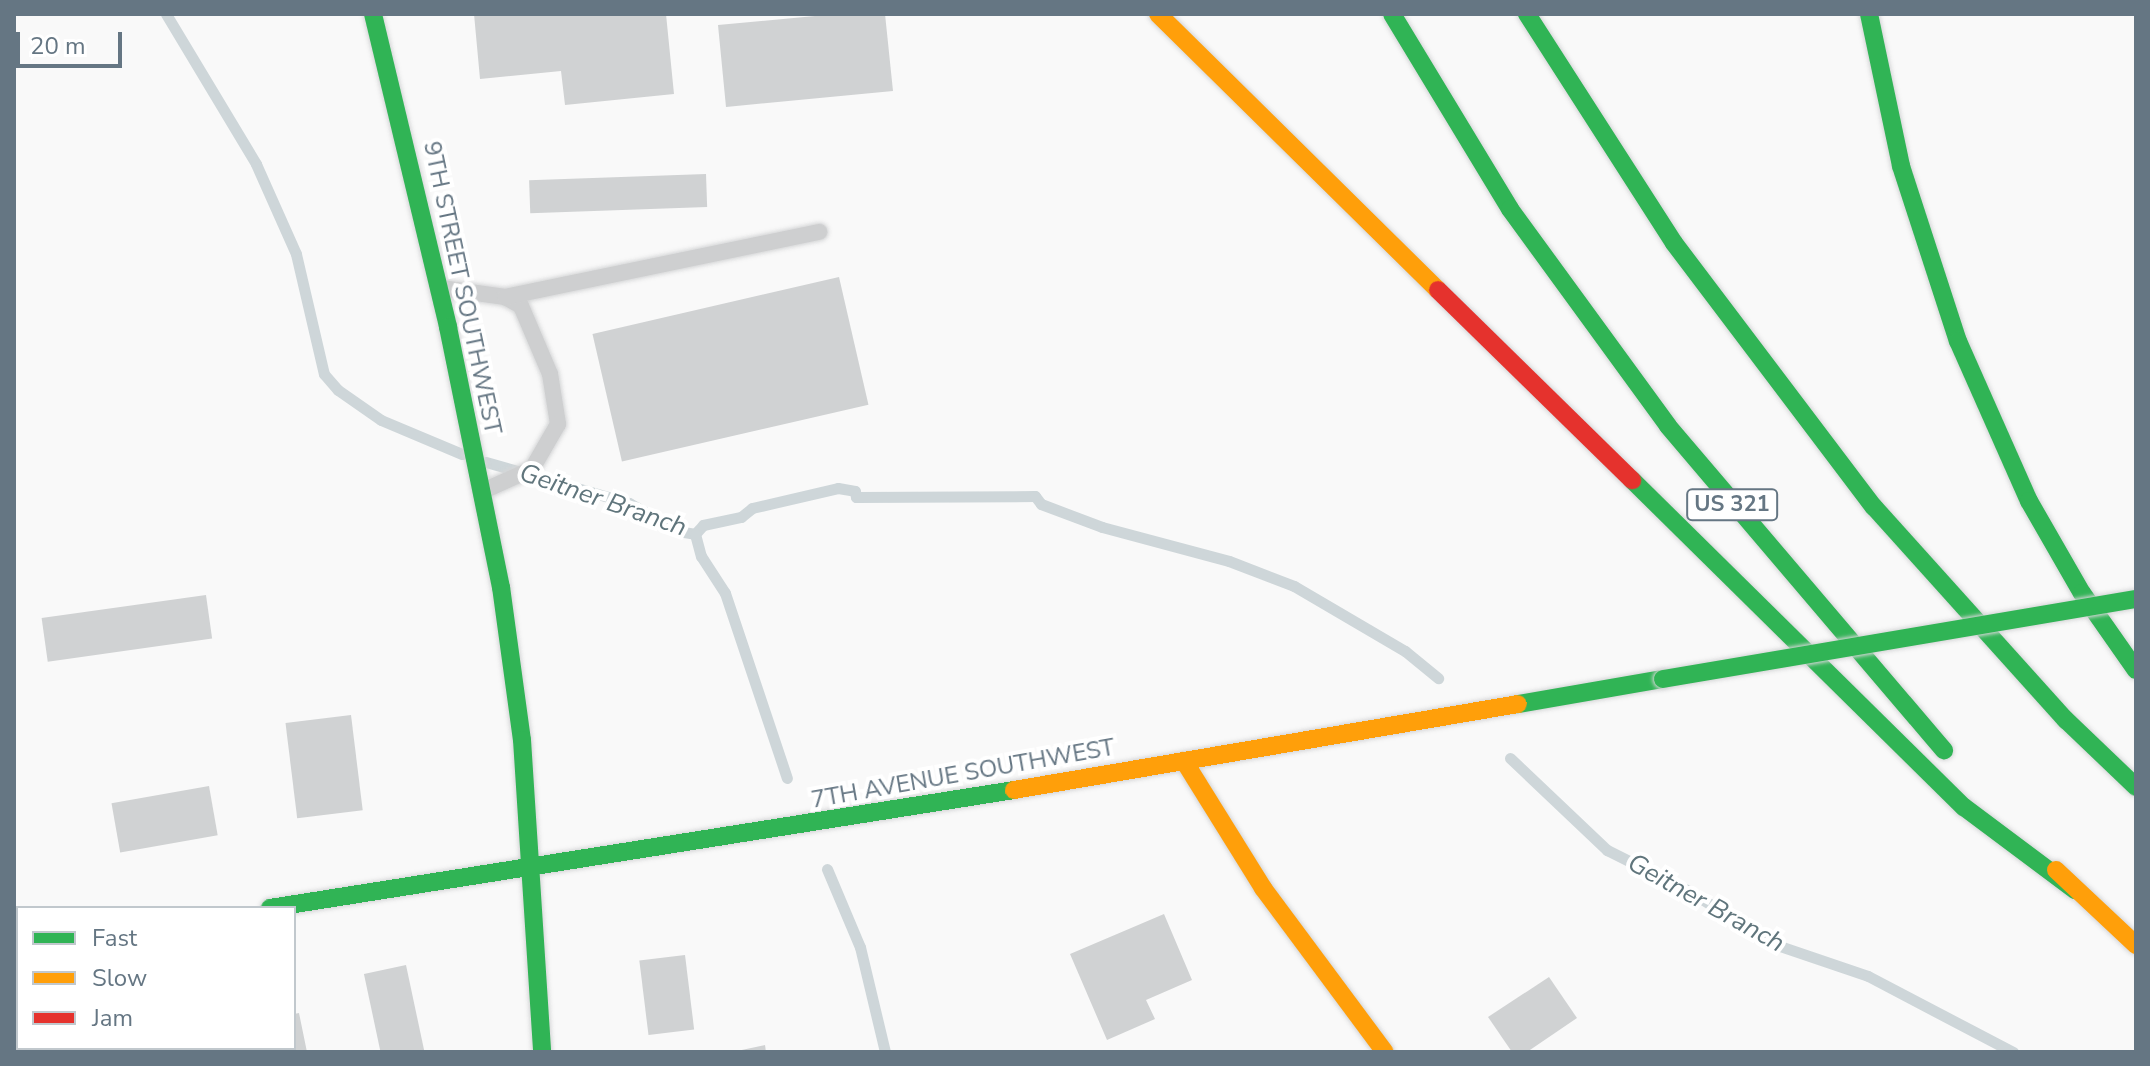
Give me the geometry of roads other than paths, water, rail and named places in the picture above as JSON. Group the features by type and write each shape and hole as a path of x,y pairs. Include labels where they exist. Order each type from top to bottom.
{"main road":[{"name":"9TH STREET SOUTHWEST","path":"373,14 439,287 482,491 520,725 542,1052"},
{"path":"1158,14 1964,807 2075,890"},
{"name":"US 321","path":"1392,14 1510,209 1668,426 1956,763"},
{"path":"1527,14 1674,243 1874,507 2066,720 2136,787"},
{"path":"1869,14 1901,166 1963,354 2029,501 2082,593 2136,670"},
{"name":"7TH AVENUE SOUTHWEST","path":"283,906 1184,761 2136,599"},
{"path":"1184,761 1263,888 1385,1052"},
{"path":"1999,809 2075,890 2136,945"}],"lane":[{"path":"439,287 505,297 819,232"},
{"path":"482,491 532,469 558,424 550,374 521,306 505,297"}],"waterway":[{"name":"Geitner Branch","path":"166,14 256,164 296,254 324,374 338,390 381,420 462,454"},
{"name":"Geitner Branch","path":"486,462 629,503 678,531 695,534"},
{"name":"Geitner Branch","path":"695,534 703,525 741,517 752,508 838,488 855,491 856,497 1035,496 1041,504 1102,527 1229,561 1294,586 1405,651 1438,678"},
{"path":"695,534 701,556 725,593 787,778"},
{"name":"Geitner Branch","path":"1510,758 1607,850 1689,891 1774,944 1868,976 2013,1052"},
{"path":"827,869 860,947 885,1052"}]}
